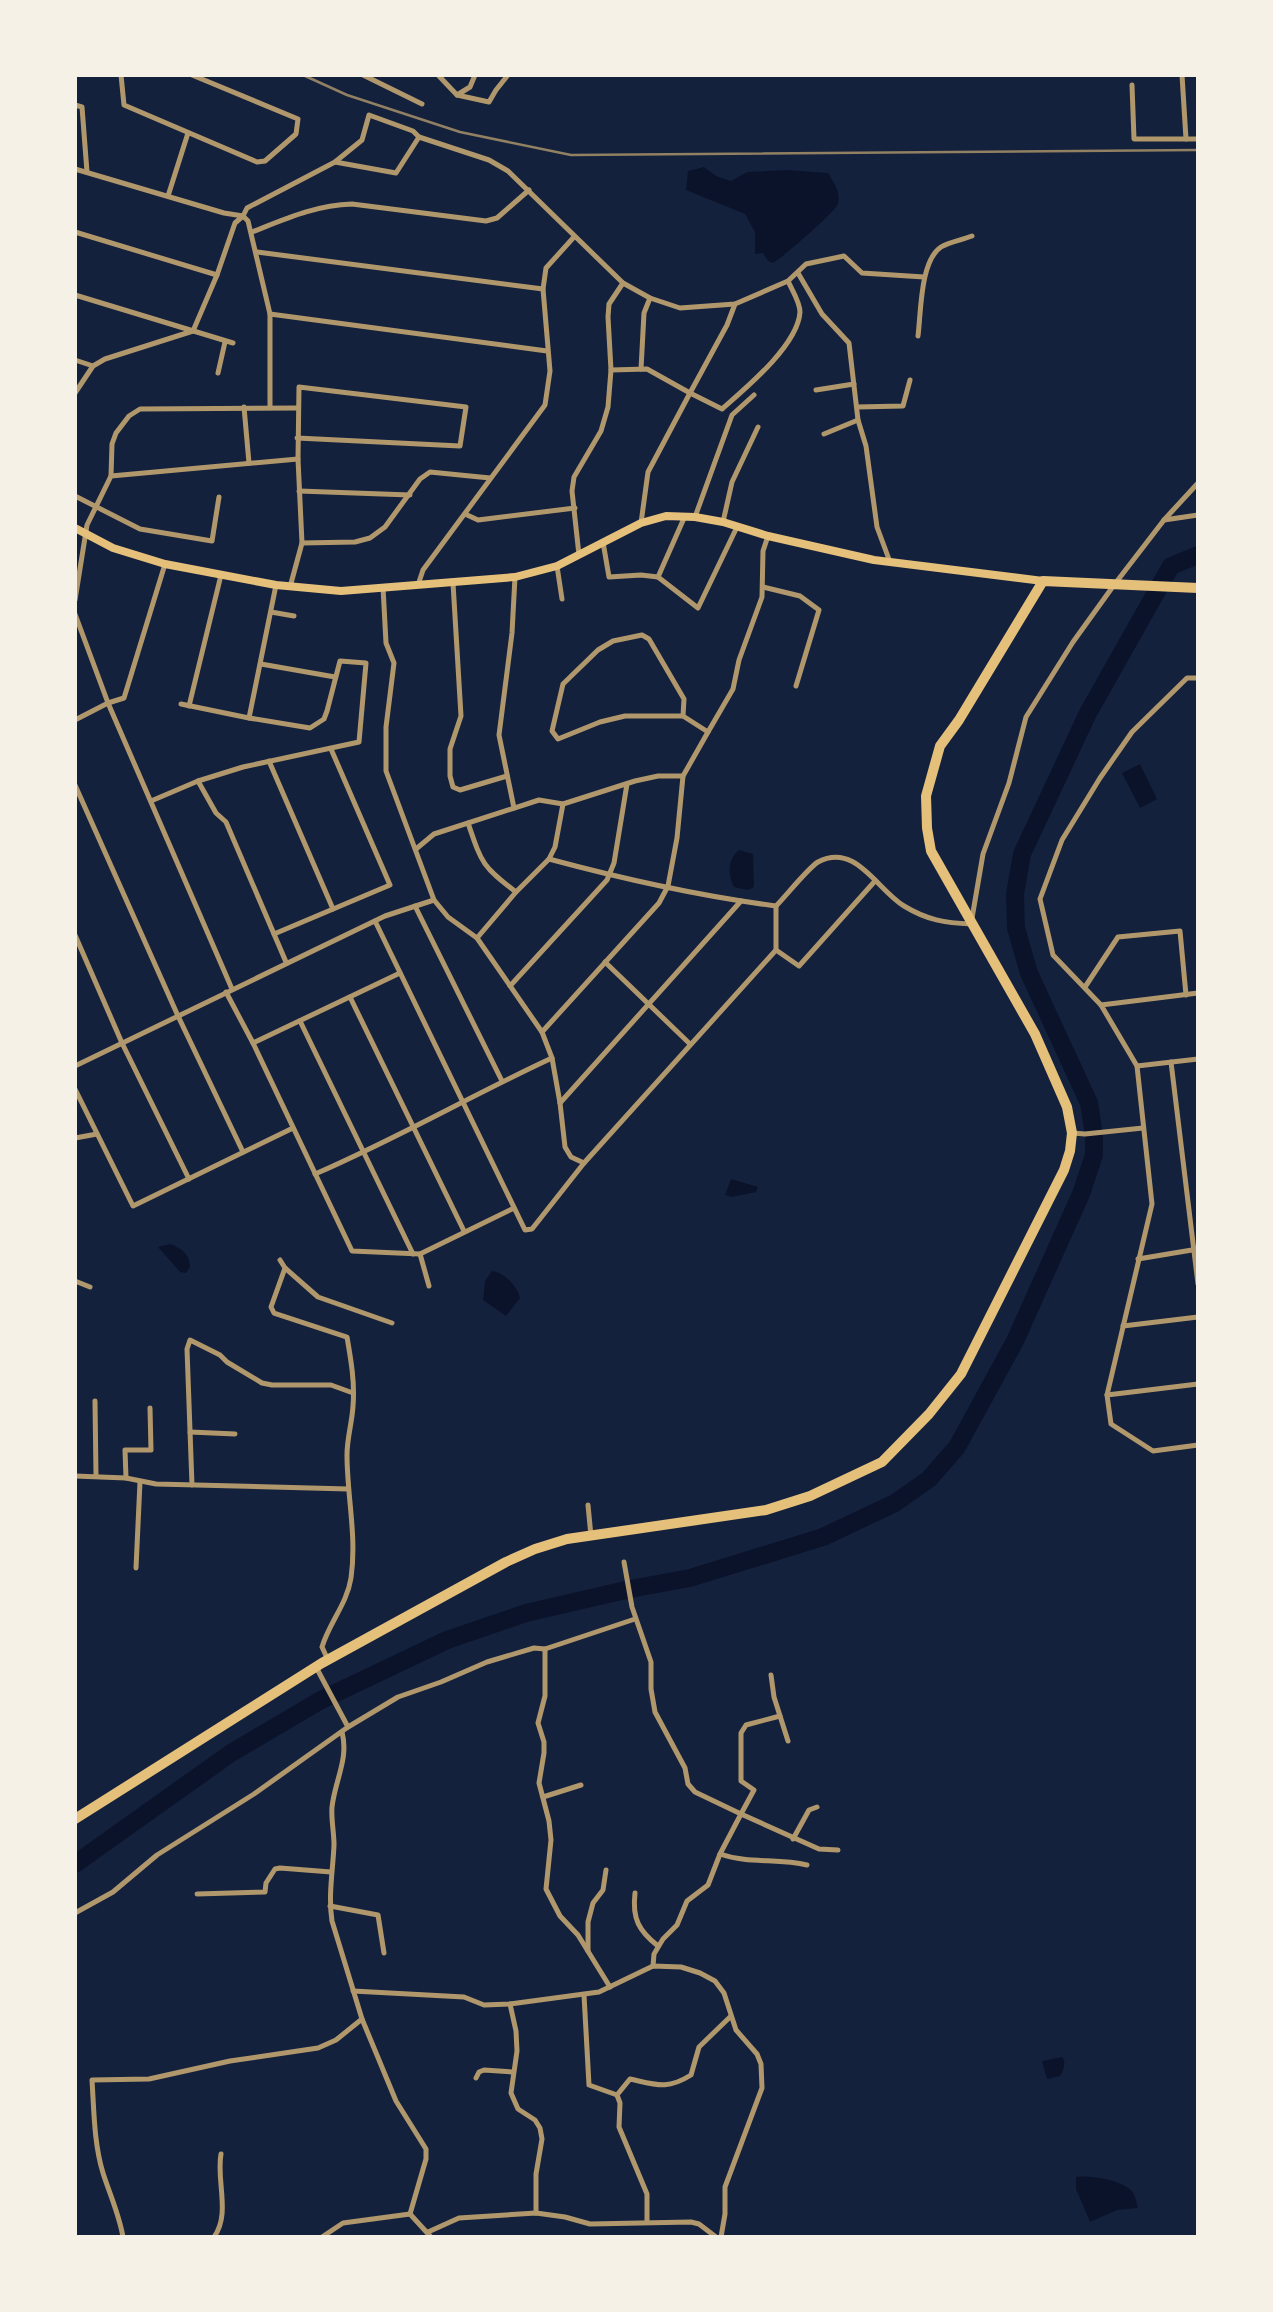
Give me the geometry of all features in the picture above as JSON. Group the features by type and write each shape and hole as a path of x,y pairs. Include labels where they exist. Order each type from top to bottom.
{"highway":[{"path":"75,1819 328,1660 506,1562 567,1539 766,1510 810,1496 883,1462 929,1414 961,1374 1064,1170 1072,1133 1067,1107 1035,1034 931,851 926,796 940,746 959,720 1043,581 1198,588"}],"main road":[{"path":"75,528 113,548 165,564 276,585 341,591 515,577 557,566 642,523 666,516 723,522 768,536 891,563 1043,581"}],"street":[{"path":"121,75 124,105 257,162 265,161 296,134 298,119 192,75"},
{"path":"363,75 422,104"},
{"path":"438,75 457,96 489,102 508,75"},
{"path":"457,96 470,88 475,75"},
{"path":"1182,75 1186,139"},
{"path":"1132,85 1134,139 1198,139"},
{"path":"75,105 82,107 87,172"},
{"path":"75,393 93,366 105,359 193,331 217,275 234,223 243,216 247,208 335,162 362,140 369,115 413,131 419,137 489,160 508,170 623,283 650,298 680,308 735,304 788,281 806,264 844,256 862,273 925,277"},
{"path":"168,196 188,133"},
{"path":"335,162 396,173 419,137"},
{"path":"75,169 224,213 243,216 248,221 270,314 270,406"},
{"path":"252,232 332,204 486,220 497,218 529,190"},
{"path":"75,232 217,275"},
{"path":"918,335 929,260 940,248 972,236"},
{"path":"418,585 423,570 545,405 550,370 543,289 546,268 574,237"},
{"path":"257,252 543,289"},
{"path":"798,273 822,314 849,344 858,421 866,446 877,527 891,563"},
{"path":"611,370 647,369 722,409 767,369 786,344 800,314 788,281"},
{"path":"579,555 572,491 574,477 601,431 608,407 611,370 609,304 623,283"},
{"path":"75,295 233,343"},
{"path":"641,369 644,313 650,298"},
{"path":"642,523 648,472 727,325 735,304"},
{"path":"270,314 547,352"},
{"path":"218,373 225,341"},
{"path":"75,360 93,366"},
{"path":"857,407 904,406 910,380"},
{"path":"816,390 853,384"},
{"path":"290,587 302,543 298,459 298,438 298,408 299,387 466,407 460,446 298,438"},
{"path":"695,517 732,415 754,395"},
{"path":"75,600 86,544 85,534 111,475 112,444 116,433 129,416 140,409 270,406 298,408"},
{"path":"244,407 249,463"},
{"path":"824,434 858,421"},
{"path":"723,522 732,482 758,426"},
{"path":"111,475 298,459"},
{"path":"302,543 355,542 370,538 386,527 420,479 430,472 490,478"},
{"path":"375,921 525,1230 532,1229 584,1163 776,950 776,906 817,863 833,858 849,860 862,867 901,905 943,923 971,924 983,854 1009,783 1027,718 1073,642 1114,585 1164,520 1198,484"},
{"path":"299,491 410,495"},
{"path":"75,496 140,529 212,541 219,497"},
{"path":"465,514 478,520 575,508"},
{"path":"1164,520 1198,515"},
{"path":"658,577 685,516"},
{"path":"603,542 609,577 658,577 698,608 737,527"},
{"path":"541,1032 659,903 668,886 677,838 683,776 733,689 739,660 762,597 763,551 768,536"},
{"path":"75,719 124,698 165,564"},
{"path":"557,566 562,599"},
{"path":"189,706 221,575"},
{"path":"514,808 499,735 513,633 515,577"},
{"path":"453,583 461,716 450,749 450,776 453,787 460,790 507,776"},
{"path":"249,718 276,585"},
{"path":"383,587 386,643 394,663 386,727 386,771 434,900 448,917 477,938 541,1032 552,1058 565,1147 571,1157 584,1163"},
{"path":"762,587 800,596 819,610 796,685"},
{"path":"271,612 294,616"},
{"path":"75,614 108,703 229,990 352,1251 420,1254 514,1208"},
{"path":"683,716 684,699 649,639 642,635 613,641 598,650 564,684 552,732 558,738 625,716 683,716 708,732"},
{"path":"151,801 198,781 243,767 359,742 366,663 340,661 324,719 310,728 181,704"},
{"path":"261,664 335,677"},
{"path":"1198,678 1186,678 1132,732 1062,840 1040,899 1053,955 1101,1005 1137,1066 1152,1204 1107,1395 1111,1424 1153,1451 1198,1445"},
{"path":"274,934 390,885 331,749"},
{"path":"269,761 333,909"},
{"path":"415,849 435,834 539,800 563,804 658,776 683,776"},
{"path":"198,781 216,813 226,822 286,962"},
{"path":"510,986 607,880 614,863 627,784"},
{"path":"75,785 178,1016 243,1152"},
{"path":"477,938 516,892 549,859 555,847 563,804"},
{"path":"468,823 480,860 487,870 516,892"},
{"path":"549,859 610,874 776,906"},
{"path":"776,950 799,966 875,881"},
{"path":"75,1066 286,962 375,921 434,900"},
{"path":"560,1103 741,901"},
{"path":"415,906 502,1081"},
{"path":"1086,987 1118,937 1180,931 1186,995"},
{"path":"75,935 121,1044 189,1179"},
{"path":"605,962 690,1044"},
{"path":"253,1043 400,973"},
{"path":"1101,1005 1198,993"},
{"path":"350,997 464,1231"},
{"path":"300,1021 413,1254"},
{"path":"315,1174 364,1153 552,1058"},
{"path":"1137,1066 1198,1059"},
{"path":"1171,1062 1196,1250 1198,1284"},
{"path":"75,1089 133,1206 293,1128"},
{"path":"1072,1133 1143,1128"},
{"path":"75,1138 97,1134"},
{"path":"1138,1259 1196,1250"},
{"path":"420,1254 429,1286"},
{"path":"280,1260 285,1268 318,1297 392,1323"},
{"path":"285,1268 271,1307 274,1313 347,1337 354,1378 347,1454 353,1534 351,1578 347,1595 322,1647 328,1660"},
{"path":"75,1281 90,1287"},
{"path":"1123,1326 1198,1317"},
{"path":"192,1485 187,1349 190,1339 262,1383 331,1385 353,1393"},
{"path":"1107,1395 1198,1384"},
{"path":"95,1401 96,1476"},
{"path":"126,1478 125,1450 151,1450 150,1408"},
{"path":"190,1432 235,1434"},
{"path":"75,1476 192,1485 348,1489"},
{"path":"136,1568 140,1482"},
{"path":"588,1505 591,1536"},
{"path":"624,1562 635,1619 651,1662 651,1689 655,1712 685,1768 688,1784 695,1792 793,1839 819,1849 838,1850"},
{"path":"75,1913 113,1892 157,1855 254,1794 348,1727 398,1697 487,1662 534,1648 545,1649 635,1619"},
{"path":"545,1649 545,1696 538,1723 544,1742 544,1753 538,1778 551,1840 546,1889 560,1916 578,1935 610,1987"},
{"path":"317,1669 348,1727"},
{"path":"771,1675 788,1741"},
{"path":"653,1966 658,1946 677,1924 687,1901 708,1885 720,1854 754,1790 741,1781 741,1733 746,1725 780,1716"},
{"path":"342,1732 344,1763 332,1807 332,1921 362,2019 396,2101 426,2149 426,2159 410,2214"},
{"path":"543,1797 582,1785"},
{"path":"793,1839 808,1810 817,1807"},
{"path":"720,1854 749,1861 791,1861 807,1865"},
{"path":"197,1894 265,1892 266,1883 275,1869 280,1868 331,1872"},
{"path":"588,1954 588,1922 593,1903 603,1889 606,1870"},
{"path":"635,1893 634,1906 640,1933 658,1946"},
{"path":"330,1906 378,1915 384,1953"},
{"path":"353,1991 464,1997 484,2005 510,2004 554,1996 584,1995 610,1987 653,1966 681,1967 715,1981 724,1993 736,2030 757,2054 761,2064 762,2088 725,2187 725,2214 718,2237 699,2224 590,2224 536,2213 459,2218 429,2234 410,2214"},
{"path":"584,1995 589,2085 617,2095"},
{"path":"510,2004 517,2051 511,2093 517,2109 535,2120 542,2139 536,2174 536,2213"},
{"path":"617,2095 630,2079 664,2086 678,2083 691,2075 699,2047 730,2017"},
{"path":"123,2237 118,2211 103,2173 97,2146 92,2080 149,2079 230,2061 318,2048 336,2040 362,2019"},
{"path":"476,2078 479,2072 484,2070 513,2072"},
{"path":"617,2095 620,2104 619,2127 647,2194 647,2222"},
{"path":"214,2237 223,2219 219,2168 221,2154"},
{"path":"322,2237 343,2224 410,2214"}],"water":[{"path":"704,167 716,176 731,181 747,172 786,170 828,173 838,192 838,204 808,235 773,263 768,261 763,253 755,254 755,232 745,214 686,190 688,171"},
{"path":"1140,764 1157,799 1140,808 1122,773"},
{"path":"739,850 753,854 754,885 747,890 734,887 731,877 732,858"},
{"path":"731,1179 758,1187 756,1192 732,1197 725,1195"},
{"path":"170,1244 187,1255 190,1267 186,1273 180,1272 158,1247"},
{"path":"492,1271 510,1281 520,1298 506,1316 483,1300 485,1281"},
{"path":"1062,2057 1064,2064 1060,2076 1047,2079 1042,2061"},
{"path":"1076,2177 1113,2181 1127,2187 1132,2191 1138,2208 1117,2210 1090,2222 1076,2189"}],"waterway":[{"path":"75,1864 231,1753 321,1700 447,1640 526,1613 690,1578 823,1537 895,1503 929,1479 957,1447 1015,1341 1081,1194 1094,1155 1089,1103 1029,973 1016,928 1015,894 1022,854 1088,713 1171,566 1198,555"}],"railway":[{"path":"303,75 347,95 460,132 571,155 1198,150"}]}
